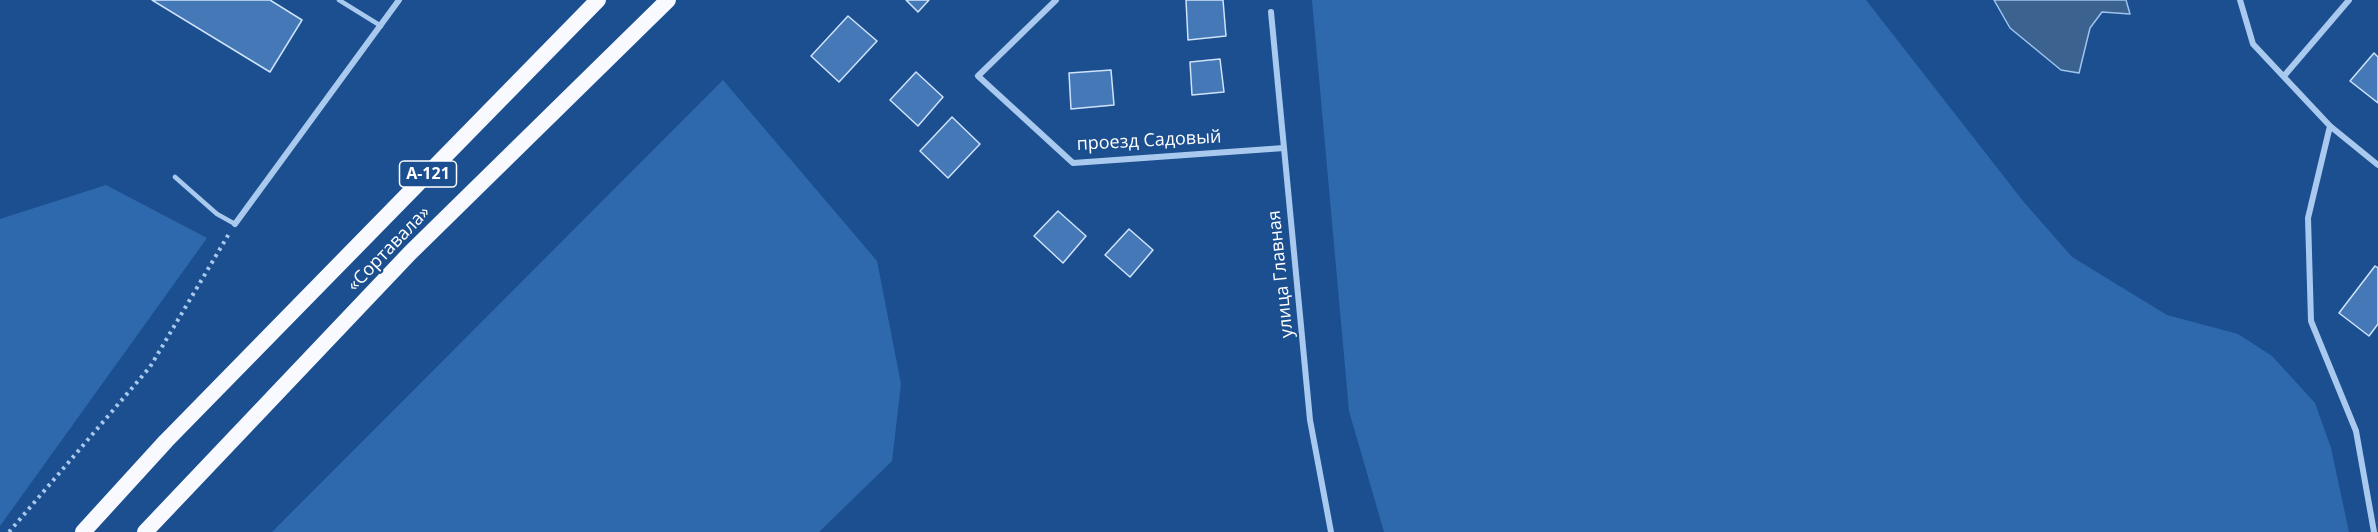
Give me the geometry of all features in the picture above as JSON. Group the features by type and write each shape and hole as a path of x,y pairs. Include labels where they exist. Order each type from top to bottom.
{"highway":[{"name":"«Сортавала»","path":"83,532 166,441 598,0"},
{"name":"«Сортавала»","path":"145,532 417,246 668,0"}],"street":[{"path":"235,224 399,0"},
{"name":"проезд Садовый","path":"1056,0 978,76 1073,163 1284,148"},
{"path":"2240,0 2253,44 2330,126 2378,165"},
{"path":"2284,76 2349,0"},
{"name":"улица Главная","path":"1271,12 1310,420 1331,532"},
{"path":"2330,126 2308,218 2312,321 2356,431 2374,532"}],"lane":[{"path":"339,0 381,26"},
{"path":"175,177 217,214 235,224"}],"path":[{"path":"9,532 150,367 235,224"}],"shaded area":[{"path":"1312,0 1866,0 2023,201 2072,257 2167,315 2238,334 2272,356 2315,403 2331,448 2349,532 1384,532 1349,411"},
{"path":"1994,0 2126,0 2130,14 2102,12 2090,28 2079,73 2061,70 2010,28"},
{"path":"723,80 877,261 901,384 892,461 819,532 272,532"},
{"path":"106,185 207,238 0,526 0,219"}],"building":[{"path":"152,0 270,0 302,20 270,72"},
{"path":"906,0 929,0 918,12"},
{"path":"1186,0 1223,0 1226,36 1188,40"},
{"path":"848,16 877,41 839,82 811,56"},
{"path":"2374,53 2378,57 2378,103 2350,81"},
{"path":"1220,59 1224,92 1192,95 1190,62"},
{"path":"1111,70 1114,105 1071,109 1069,73"},
{"path":"916,72 943,97 918,126 890,100"},
{"path":"952,117 980,144 948,178 920,151"},
{"path":"1058,211 1086,236 1063,263 1034,236"},
{"path":"1129,229 1153,250 1130,277 1105,255"},
{"path":"2375,266 2378,268 2378,324 2369,336 2339,313"}]}
